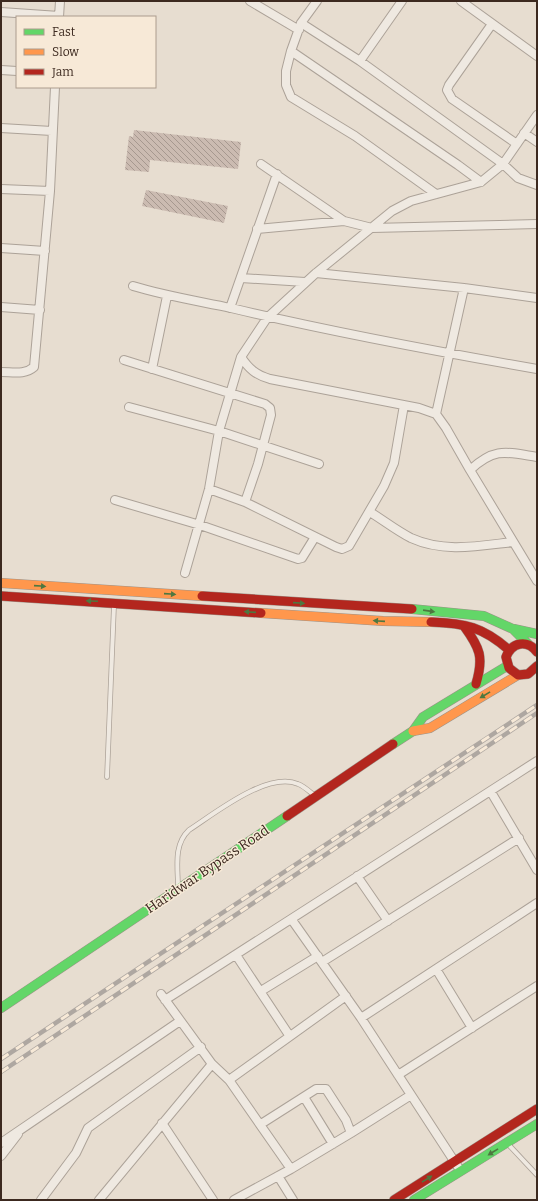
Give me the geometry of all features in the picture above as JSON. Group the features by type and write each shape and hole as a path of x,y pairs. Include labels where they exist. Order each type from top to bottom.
{"main road":[{"path":"1,583 423,610 484,616 513,629 532,643 537,652"},
{"path":"1,596 114,602 464,626 484,631 496,638 509,650"},
{"path":"464,626 481,652 481,668 476,684"},
{"path":"513,629 537,634"},
{"path":"532,643 520,643 509,650 506,657 507,666 518,675 535,673"},
{"name":"Haridwar Bypass Road","path":"1,1008 413,730 423,717 507,666"},
{"name":"Haridwar Bypass Road","path":"413,730 430,728 518,675"},
{"path":"394,1200 456,1162 533,1111"},
{"path":"414,1200 508,1143 537,1123"}],"street":[{"path":"1,12 59,16 60,1"},
{"path":"317,1 300,27 291,51 286,85 291,97 362,140 436,194"},
{"path":"360,61 402,1"},
{"path":"461,1 537,56"},
{"path":"254,2 360,61 503,164 518,178 537,185"},
{"path":"492,24 448,85 447,90 452,99 516,144"},
{"path":"291,51 481,182"},
{"path":"1,70 16,71"},
{"path":"1,372 21,373 29,371 34,367 50,191 55,88"},
{"path":"185,573 200,525 209,489 219,431 241,357 267,318 305,282 392,211 411,201 460,189 481,182 503,164 537,115"},
{"path":"1,128 52,131"},
{"path":"524,133 537,142"},
{"path":"261,164 344,221"},
{"path":"230,308 277,174"},
{"path":"1,189 50,191"},
{"path":"257,229 344,221 372,228 537,224"},
{"path":"1,248 45,251"},
{"path":"316,273 464,288 537,298"},
{"path":"241,278 305,282"},
{"path":"133,286 167,296 230,308 267,318 450,354 537,369"},
{"path":"436,414 464,288"},
{"path":"152,369 167,296"},
{"path":"1,307 40,310"},
{"path":"241,357 248,368 257,375 270,379 404,405 436,414 446,428 537,581"},
{"path":"124,360 265,404 270,408 271,415 245,502"},
{"path":"209,489 245,502 336,547 346,549 370,512 394,463 404,405"},
{"path":"129,408 219,431 319,464"},
{"path":"470,470 482,459 499,453 537,457"},
{"path":"115,500 200,525 298,559 302,558 315,537"},
{"path":"370,512 410,537 428,544 445,548 466,548 513,542"},
{"path":"291,1169 229,1080 212,1064 163,997 236,955 292,920 357,876 491,792 537,761"},
{"path":"491,792 537,870"},
{"path":"261,991 388,921 518,838"},
{"path":"357,876 388,921"},
{"path":"361,1018 537,903"},
{"path":"292,920 361,1018 456,1162 460,1172"},
{"path":"236,955 261,991 289,1036"},
{"path":"436,969 472,1028"},
{"path":"398,1075 537,986"},
{"path":"229,1080 346,996"},
{"path":"1,1142 180,1021"},
{"path":"41,1200 76,1153 88,1128 201,1047"},
{"path":"99,1200 212,1064"},
{"path":"261,1124 316,1089 326,1089 346,1120 351,1133"},
{"path":"234,1200 291,1169 411,1095"},
{"path":"304,1097 333,1144"},
{"path":"533,1111 537,1123"},
{"path":"162,1124 213,1200"},
{"path":"1,1156 22,1128"},
{"path":"278,1176 293,1200"}],"lane":[{"path":"107,777 114,602"},
{"path":"178,888 177,853 183,835 189,830 256,788 269,782 284,781 297,783 315,797"},
{"path":"498,1135 508,1143 537,1175"}],"building":[{"path":"134,130 241,142 238,169 150,160 149,172 125,170 129,136 133,137"},
{"path":"146,190 228,206 224,223 142,206"}],"railway":[{"path":"1,1059 537,705"},
{"path":"1,1072 537,713"}],"traffic: fast":[{"path":"412,609 484,616 513,629 528,644"},
{"path":"514,629 537,634"},
{"path":"393,744 413,731 423,717 507,666"},
{"path":"1,1008 287,816"},
{"path":"414,1200 537,1124"}],"traffic: slow":[{"path":"1,583 202,596"},
{"path":"261,613 383,621 431,622"},
{"path":"413,731 430,728 518,675"}],"traffic: jam":[{"path":"1,596 261,613"},
{"path":"202,596 412,609"},
{"path":"431,622 464,625 482,631 500,642 509,650"},
{"path":"464,626 474,641 479,653 480,667 476,684"},
{"path":"537,652 529,645 520,644 512,648 506,657 509,668 518,675 528,674 537,666"},
{"path":"287,816 393,744"},
{"path":"394,1200 537,1109"}]}
